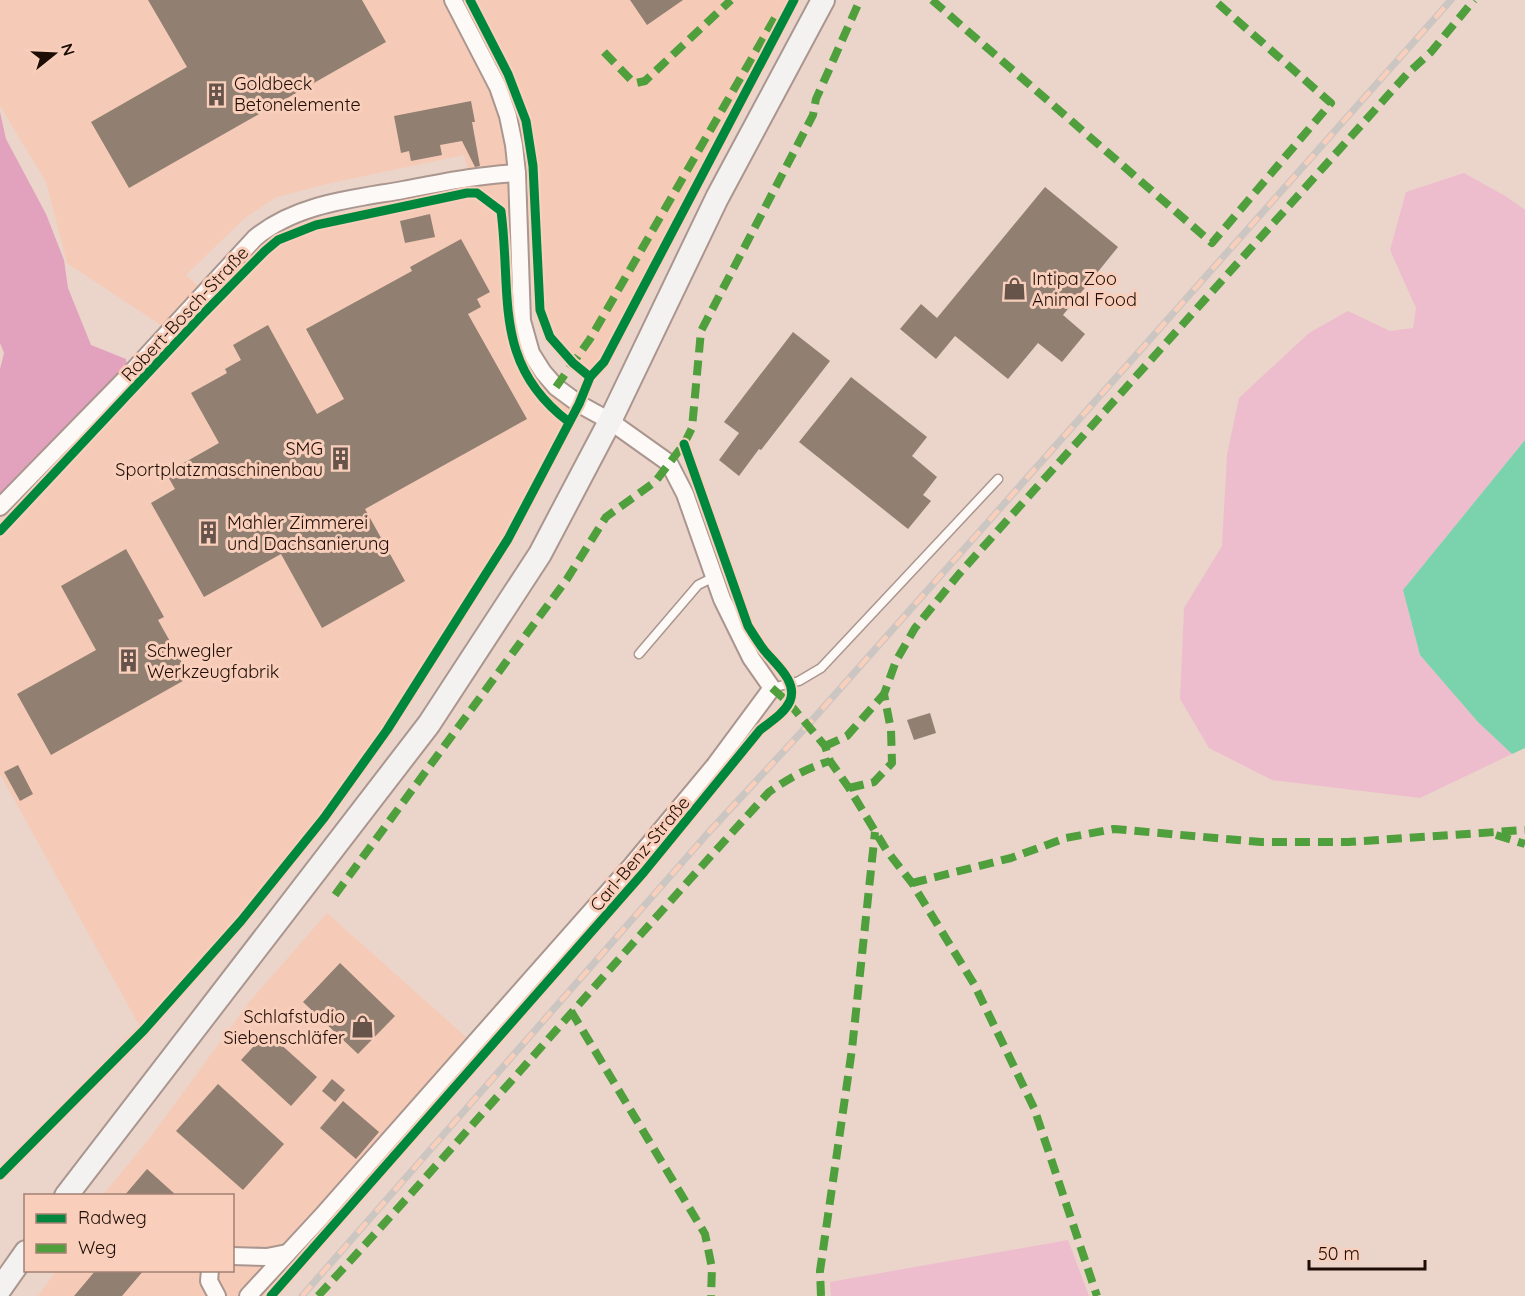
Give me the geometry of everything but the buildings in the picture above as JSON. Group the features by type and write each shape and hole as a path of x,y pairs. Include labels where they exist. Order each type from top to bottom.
{"main road":[{"path":"68,1194 429,724 540,554 610,421 717,198 823,0"},
{"path":"0,1289 24,1255"}],"street":[{"path":"453,0 498,87 508,116 517,173 522,321 531,353 556,387 579,404 610,421 669,464 685,494 722,599 751,658 771,688"},
{"name":"Robert-Bosch-Straße","path":"0,507 121,383 255,238 269,226 290,216 327,204 465,178 517,173"},
{"name":"Carl-Benz-Straße","path":"248,1296 321,1217 632,865 715,765 771,688"},
{"path":"234,1256 267,1257 287,1253"},
{"path":"210,1272 209,1281 217,1296"}],"lane":[{"path":"771,688 799,681 821,668 998,480"},
{"path":"639,654 698,585 714,577"}],"shaded area":[{"path":"0,0 452,0 497,87 517,172 470,177 464,155 277,197 245,218 186,275 204,291 168,330 67,263 46,182 0,106"},
{"path":"472,0 792,0 604,361 590,374 574,363 553,337 543,310 538,263 535,167 528,122 510,75"},
{"path":"0,112 6,139 46,214 64,260 68,288 91,345 126,359 128,374 0,506 0,369 4,353 0,343"},
{"path":"1464,173 1525,210 1525,440 1403,590 1420,655 1478,722 1512,754 1420,798 1272,780 1209,748 1180,699 1184,608 1222,546 1227,455 1239,398 1309,333 1348,311 1390,331 1413,328 1416,308 1390,250 1406,192"},
{"path":"516,174 530,353 576,405 505,537 385,729 322,815 240,919 139,1025 0,774 0,531 205,313 265,251 279,240 316,225 473,193 475,177"},
{"path":"1525,440 1525,748 1512,754 1478,722 1420,655 1403,590"},
{"path":"327,913 484,1053 268,1296 38,1296 55,1272 234,1272 234,1194 104,1194 152,1135 250,1001"},
{"path":"1068,1240 1089,1296 831,1296 830,1282"}],"railway":[{"path":"302,1296 708,833 807,726 1451,0"}],"marked path":[{"path":"604,52 632,81 636,83 645,81 731,0"},
{"path":"335,895 567,579 606,517 655,482 684,444 692,428 701,331 813,115 816,99 860,0"},
{"path":"932,0 1212,243 1331,103 1214,0"},
{"path":"849,788 874,782 892,763 891,730 884,694 896,661 915,628 959,574 1407,74 1431,52 1474,0"},
{"path":"556,387 590,339 775,18"},
{"path":"772,688 789,703 825,746 830,761 887,851 912,883 974,984 1034,1108 1097,1296"},
{"path":"825,746 847,736 884,694"},
{"path":"318,1296 769,792 798,774 830,761"},
{"path":"912,883 1011,858 1066,838 1114,829 1261,842 1348,842 1525,830"},
{"path":"821,1296 820,1271 852,1049 875,832"},
{"path":"1496,835 1525,844"},
{"path":"571,1011 705,1234 712,1268 711,1296"}],"cycle path":[{"path":"470,0 508,74 526,121 533,166 540,310 550,337 573,363 590,377"},
{"path":"0,1175 144,1030 241,921 324,818 387,730 508,539 579,404 590,377 604,362 794,0"},
{"path":"0,531 205,312 278,240 316,225 467,193 477,193 501,211 510,326 517,352 527,376 544,400 569,422"},
{"path":"271,1296 644,872 760,730 781,714 790,701 792,694 788,680 748,626 684,444"}],"place":[{"name":"Goldbeck Betonelemente","path":"216,94"},
{"name":"Intipa Zoo Animal Food","path":"1014,289"},
{"name":"SMG Sportplatzmaschinenbau","path":"341,459"},
{"name":"Mahler Zimmerei und Dachsanierung","path":"209,533"},
{"name":"Schwegler Werkzeugfabrik","path":"129,661"},
{"name":"Schlafstudio Siebenschläfer","path":"363,1027"}]}
